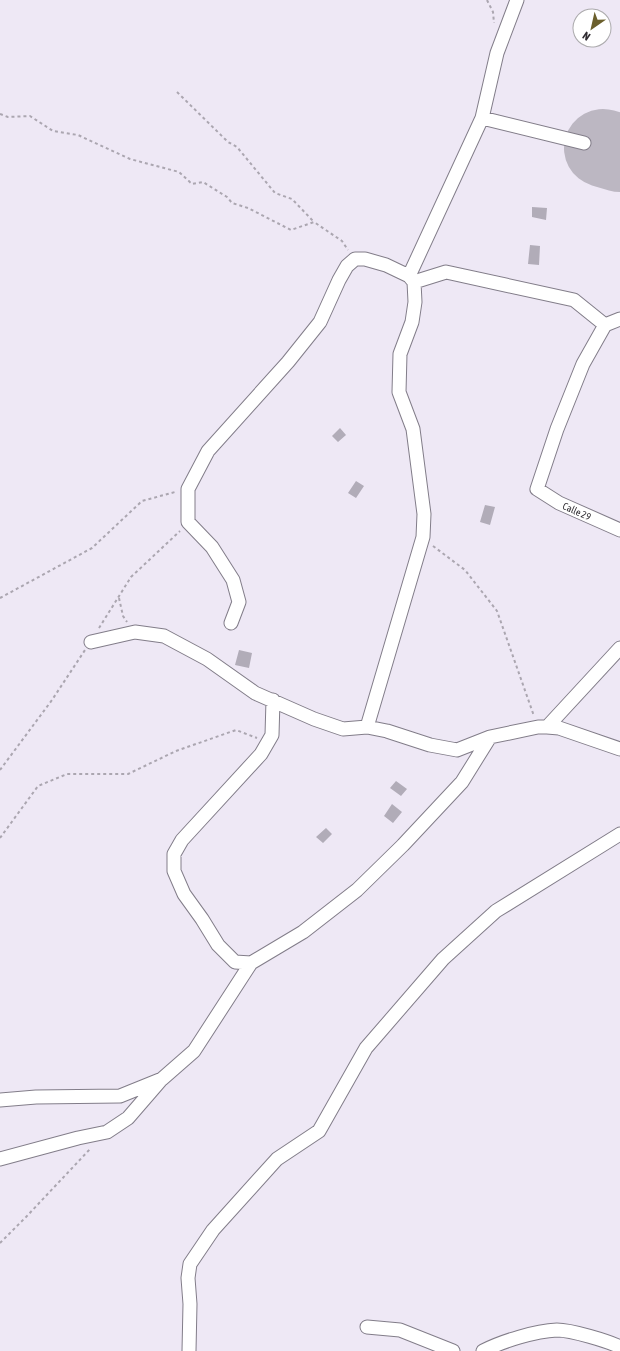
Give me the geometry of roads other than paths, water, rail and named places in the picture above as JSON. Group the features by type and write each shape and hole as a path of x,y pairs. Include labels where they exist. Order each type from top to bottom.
{"street":[{"path":"367,727 423,538 424,514 413,429 399,392 400,354 412,322 415,302 412,279 482,118 497,53 517,0"},
{"path":"482,118 584,143"},
{"path":"231,624 239,602 233,580 212,547 188,522 188,489 208,451 288,362 320,322 346,266 355,259 365,259 386,265 412,279 446,272 574,300 605,325 620,319"},
{"name":"Calle 29","path":"605,325 583,364 557,429 537,489 559,503 620,530"},
{"path":"91,642 135,632 164,636 207,659 256,693 314,719 343,729 367,727 387,731 430,745 457,750 490,738 542,727 559,728 620,749"},
{"path":"542,727 620,648"},
{"path":"250,963 235,962 218,945 184,894 174,871 174,854 182,840 262,754 272,735 273,700"},
{"path":"0,1159 78,1138 107,1132 128,1118 162,1078 194,1051 250,963 302,932 356,890 403,845 462,782 490,738"},
{"path":"189,1351 190,1304 188,1278 190,1264 213,1230 278,1159 319,1131 366,1048 443,959 496,911 620,834"},
{"path":"0,1100 36,1097 120,1096 162,1078"},
{"path":"367,1327 400,1330 453,1351"},
{"path":"483,1351 502,1341 558,1330 608,1340 620,1347"}]}
